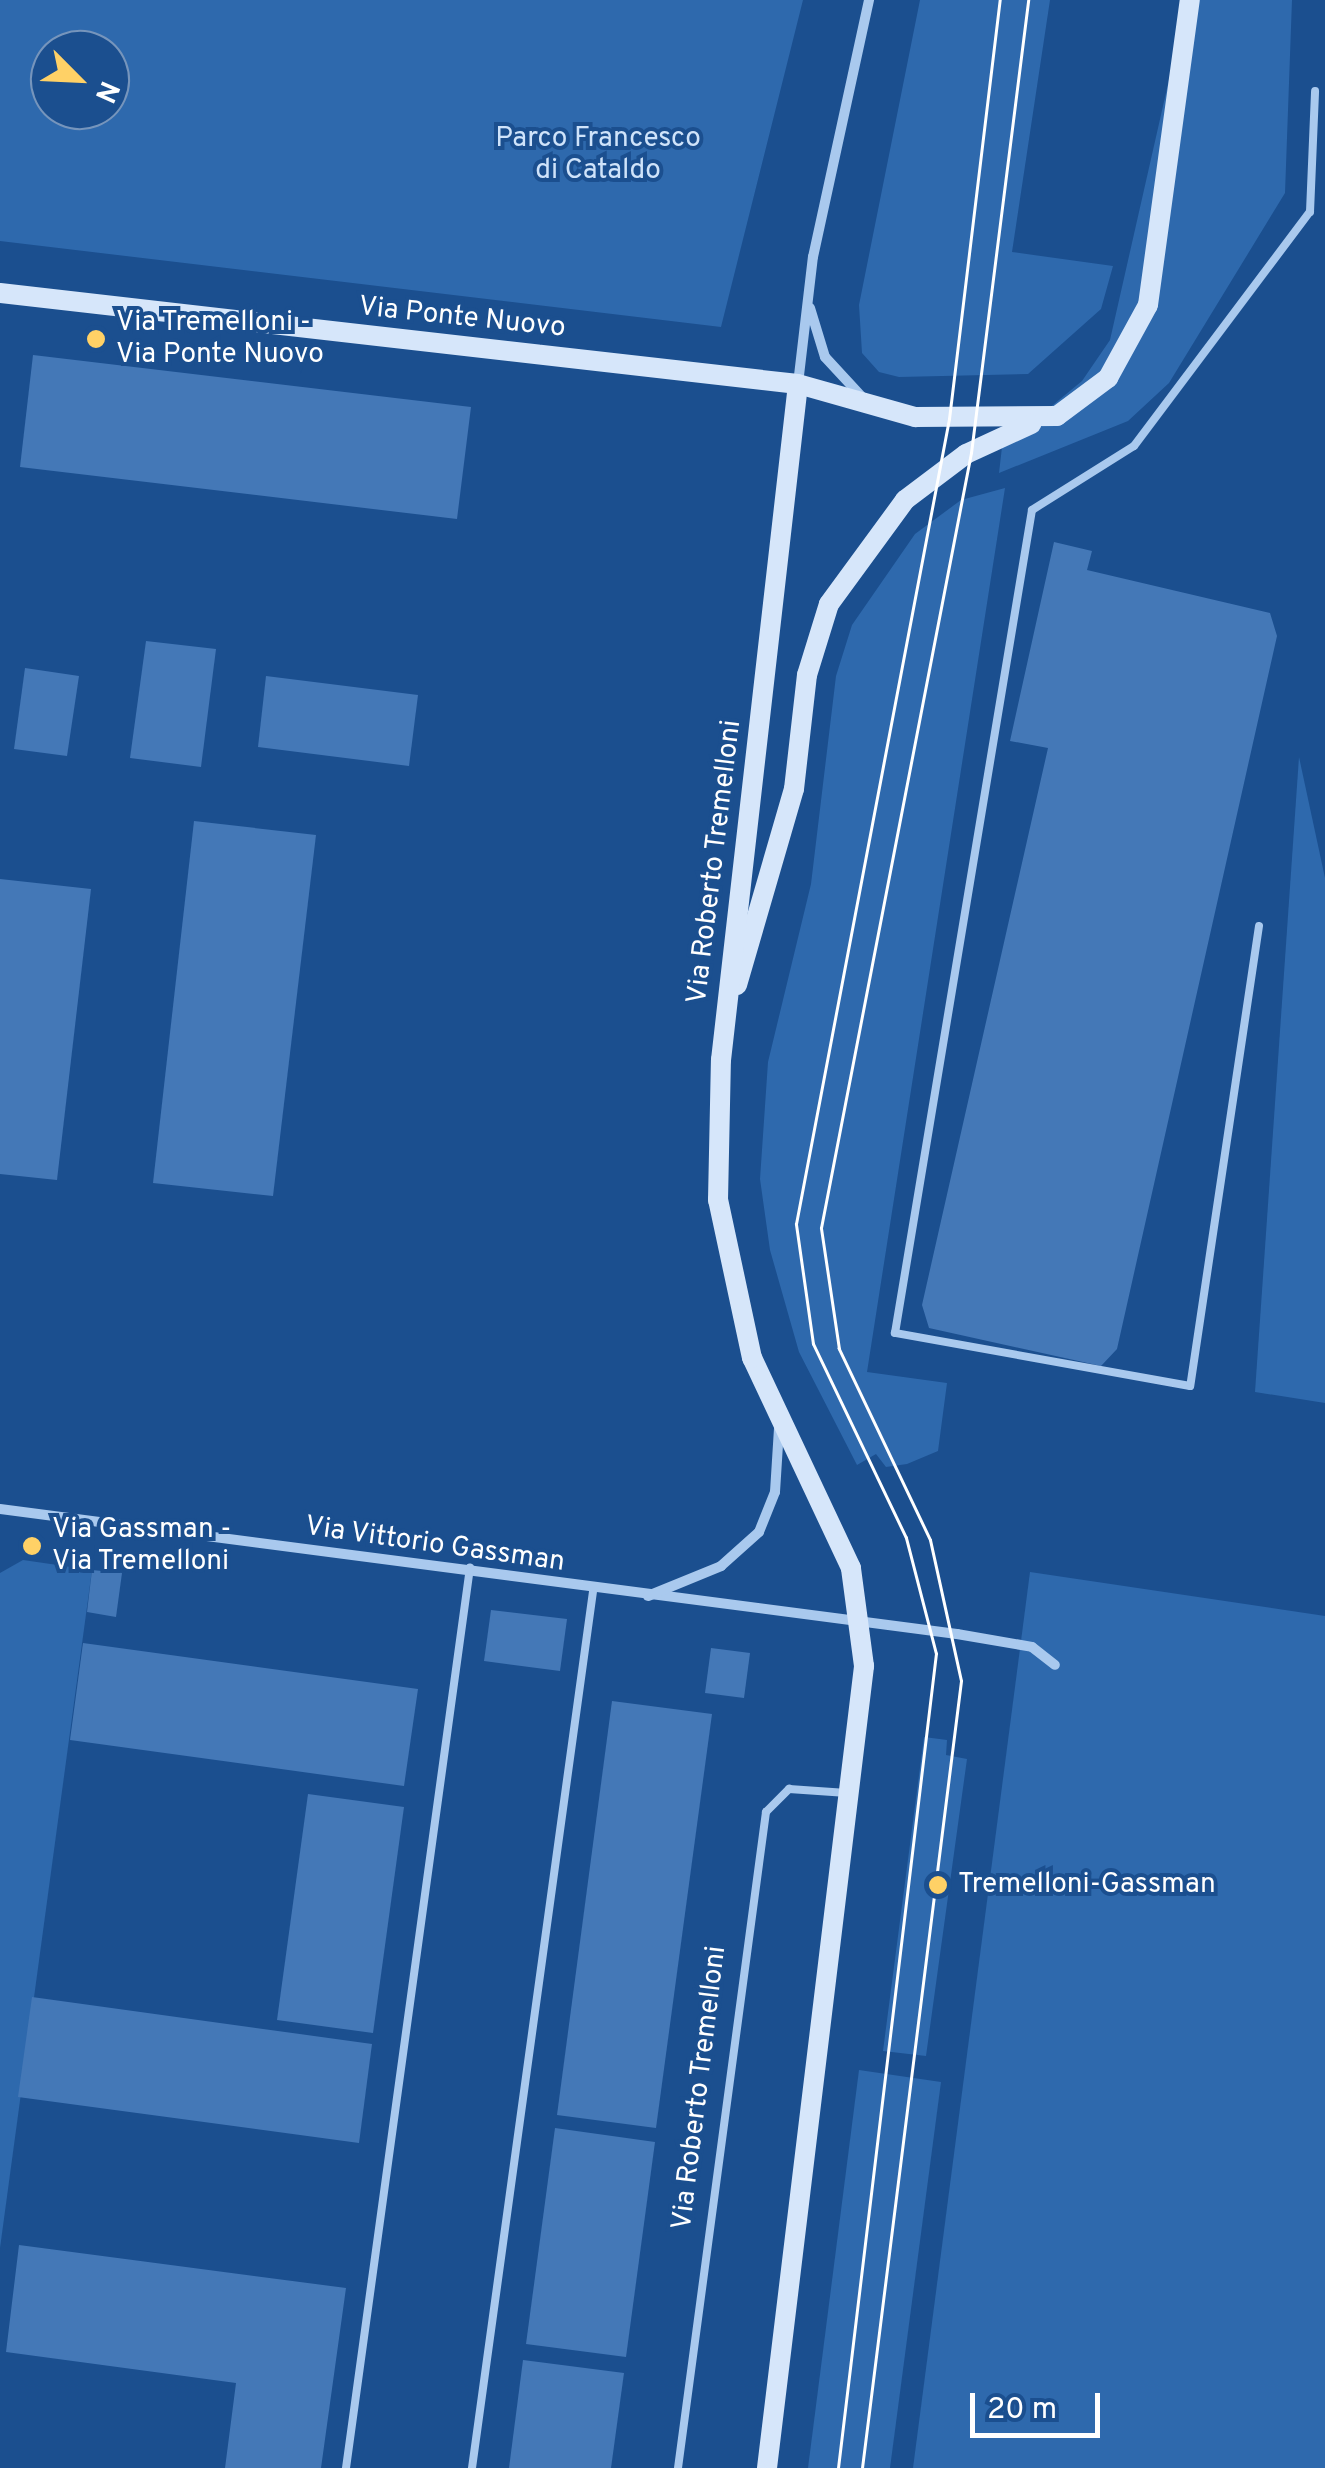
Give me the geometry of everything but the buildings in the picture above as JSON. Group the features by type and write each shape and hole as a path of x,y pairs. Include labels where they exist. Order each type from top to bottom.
{"street":[{"name":"Via Roberto Tremelloni","path":"767,2468 852,1794 863,1622 838,1530 779,1426 721,1236 725,1024 808,297 869,0"},
{"path":"725,1024 786,821 807,675 829,604 905,500 966,454 1038,421 1108,378 1148,305 1190,0"},
{"name":"Via Ponte Nuovo","path":"0,294 798,384 877,410 1038,421"},
{"name":"Via Roberto Tremelloni","path":"808,297 824,357 877,410"},
{"name":"Via Roberto Tremelloni","path":"642,1597 699,1578 753,1539 775,1492 779,1426"},
{"name":"Via Vittorio Gassman","path":"0,1509 470,1568 593,1591 863,1622 1032,1647 1055,1664"}],"lane":[{"path":"1258,926 1190,1386 896,1333 1032,510 1134,446 1310,212 1315,91"},
{"path":"346,2468 470,1568"},
{"path":"472,2468 593,1591"},
{"name":"Via Roberto Tremelloni","path":"678,2468 766,1812 789,1789 852,1794"}],"green space":[{"name":"Parco Francesco di Cataldo","path":"0,0 803,0 721,327 0,241"},
{"path":"920,0 1050,0 1012,252 1113,266 1101,309 1028,374 899,377 879,372 862,353 859,305"},
{"path":"1187,0 1292,0 1285,193 1169,383 1128,421 999,473 1002,447 1082,381 1110,340"},
{"path":"1005,488 867,1372 947,1383 938,1451 907,1464 886,1467 876,1454 857,1465 799,1352 770,1250 760,1179 768,1062 811,884 836,676 852,625 915,534 961,500"},
{"path":"1299,757 1325,878 1325,1403 1255,1392"},
{"path":"23,1560 92,1570 0,2248 0,1573"},
{"path":"1030,1572 1325,1616 1325,2468 913,2468"},
{"path":"924,1737 947,1740 946,1755 967,1759 926,2056 883,2051"},
{"path":"859,2070 941,2082 890,2468 808,2468"}],"tram line":[{"path":"838,2468 936,1654 906,1538 813,1344 796,1224 949,419 1000,0"},
{"path":"862,2468 961,1681 930,1540 839,1349 821,1228 971,453 1028,0"}],"place":[{"name":"Via Tremelloni - Via Ponte Nuovo","path":"96,339"},
{"name":"Via Gassman - Via Tremelloni","path":"32,1546"},
{"name":"Tremelloni-Gassman","path":"938,1885"}]}
